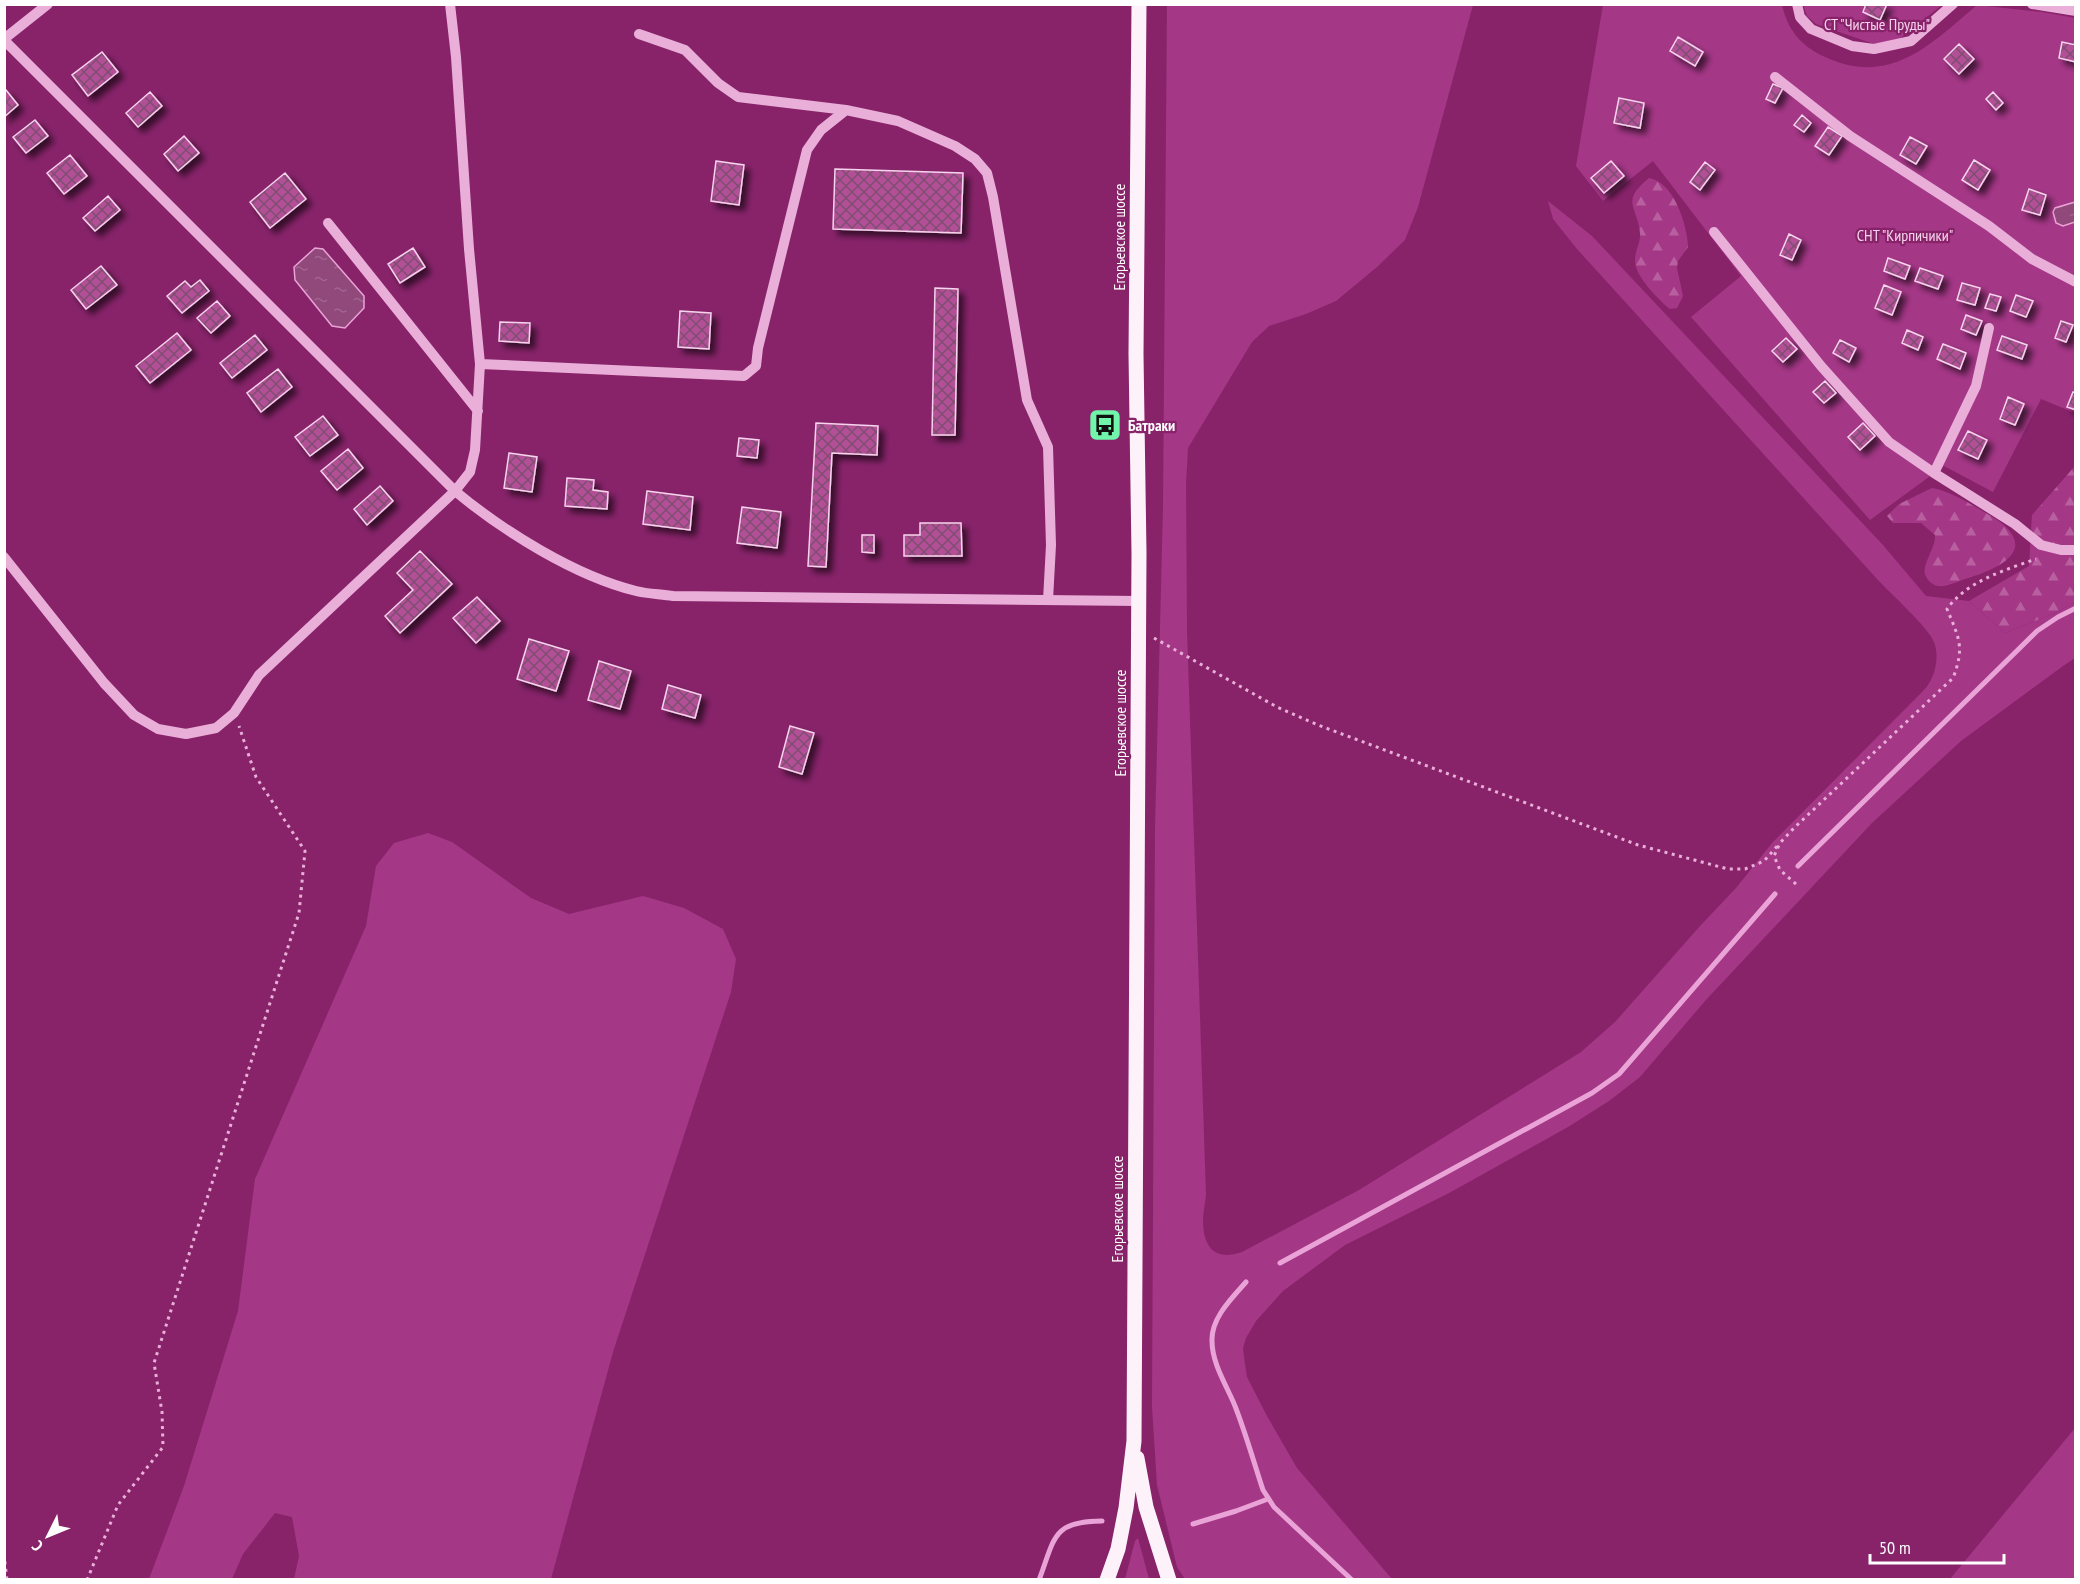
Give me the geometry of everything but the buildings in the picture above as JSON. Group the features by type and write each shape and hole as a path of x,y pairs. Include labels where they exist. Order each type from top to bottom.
{"main road":[{"name":"Егорьевское шоссе","path":"1107,1580 1120,1539 1134,1441 1139,629 1136,354 1139,4"},
{"name":"Егорьевское шоссе","path":"1134,1441 1146,1507 1169,1580"}],"street":[{"path":"48,4 4,39 455,491 498,525 587,575 637,592 673,596 1139,601"},
{"path":"4,557 104,683 134,715 158,729 186,734 216,728 234,713 259,675 455,491 470,472 476,450 480,364 450,4"},
{"path":"1797,4 1800,17 1811,29 1852,46 1874,49 1911,41 1953,4"},
{"path":"2032,4 2076,11"},
{"path":"639,34 685,50 718,83 738,98 846,111 898,121 955,146 975,159 987,173 1027,400 1048,447 1051,545 1048,600"},
{"path":"1775,77 1859,142 1989,226 2032,259 2076,282"},
{"path":"480,364 744,376 756,366 758,348 807,150 821,130 846,111"},
{"path":"328,223 478,411"},
{"path":"1714,232 1821,366 1890,442 2015,524 2041,545 2061,550 2076,550"},
{"path":"1934,473 1976,386 1989,328"}],"path":[{"path":"1139,629 1287,712 1638,845 1728,869 1745,869 1764,861 1794,828 1953,678 1960,659 1960,643 1947,609 1956,597 1980,582 2010,568 2061,550"},
{"path":"87,1580 118,1505 163,1447 162,1412 154,1363 299,913 305,851 256,777 234,713"},
{"path":"1780,843 1774,856 1780,870 1796,885"},
{"path":"4,1554 7,1580"}],"green space":[{"name":"СТ \"Чистые Пруды\"","path":"1803,4 1942,5 1899,39 1874,44 1816,24 1807,16"},
{"path":"1167,5 1473,5 1418,207 1405,240 1336,301 1269,326 1252,342 1188,448 1186,484 1187,631 1206,1195 1203,1220 1205,1237 1212,1250 1224,1255 1242,1252 1359,1190 1581,1052 1615,1022 1736,888 1773,842 1924,690 1934,674 1936,648 1925,628 1878,580 1577,249 1553,219 1548,201 1592,236 1883,545 1926,596 1969,601 2005,633 2055,613 2075,602 2075,658 1961,741 1872,823 1705,1001 1640,1077 1609,1101 1568,1127 1449,1193 1345,1245 1283,1291 1256,1321 1246,1338 1243,1348 1244,1357 1247,1377 1267,1416 1297,1468 1392,1579 1185,1579 1177,1567 1157,1485 1152,1407 1155,829 1163,508"},
{"name":"СНТ \"Кирпичики\"","path":"1603,5 1782,5 1796,36 1808,47 1823,56 1847,65 1868,67 1907,58 1925,47 1977,5 2075,18 2075,413 2041,399 1993,492 1944,466 1870,520 1691,317 1741,276 1653,161 1603,201 1576,166"},
{"path":"1649,178 1666,187 1678,206 1685,228 1688,247 1678,261 1677,268 1683,296 1677,308 1670,309 1660,300 1638,273 1636,266 1635,257 1640,233 1632,204 1635,193"},
{"path":"2075,466 2075,602 2055,613 2005,633 1969,601 2029,566 2032,515"},
{"path":"1932,488 1960,498 2003,524 2012,535 2015,545 2013,553 1994,568 1952,584 1938,586 1928,580 1925,570 1935,535 1921,523 1893,523 1887,516 1899,504"},
{"path":"428,833 452,842 531,898 569,914 643,896 684,908 723,929 736,959 731,992 613,1352 551,1579 294,1579 299,1556 292,1517 275,1513 243,1554 232,1579 149,1579 184,1486 238,1311 255,1179 366,926 376,866 394,843"},
{"path":"2075,1428 2075,1579 1950,1579"},
{"path":"1138,1538 1149,1579 1125,1579 1135,1541"}],"water":[{"path":"2075,202 2075,222 2063,226 2056,223 2053,212 2055,208"},
{"path":"315,248 323,249 364,296 364,308 345,328 332,326 295,280 294,267"}],"waterway":[{"path":"1798,866 2037,631 2076,608"},
{"path":"1280,1263 1592,1093 1619,1074 1775,894"},
{"path":"1246,1282 1223,1309 1215,1324 1212,1341 1217,1366 1232,1398 1263,1490 1274,1507 1352,1580"},
{"path":"1193,1524 1268,1499"},
{"path":"1039,1580 1053,1543 1064,1529 1073,1524 1102,1521"}],"place":[{"name":"Батраки","path":"1105,425"}]}
